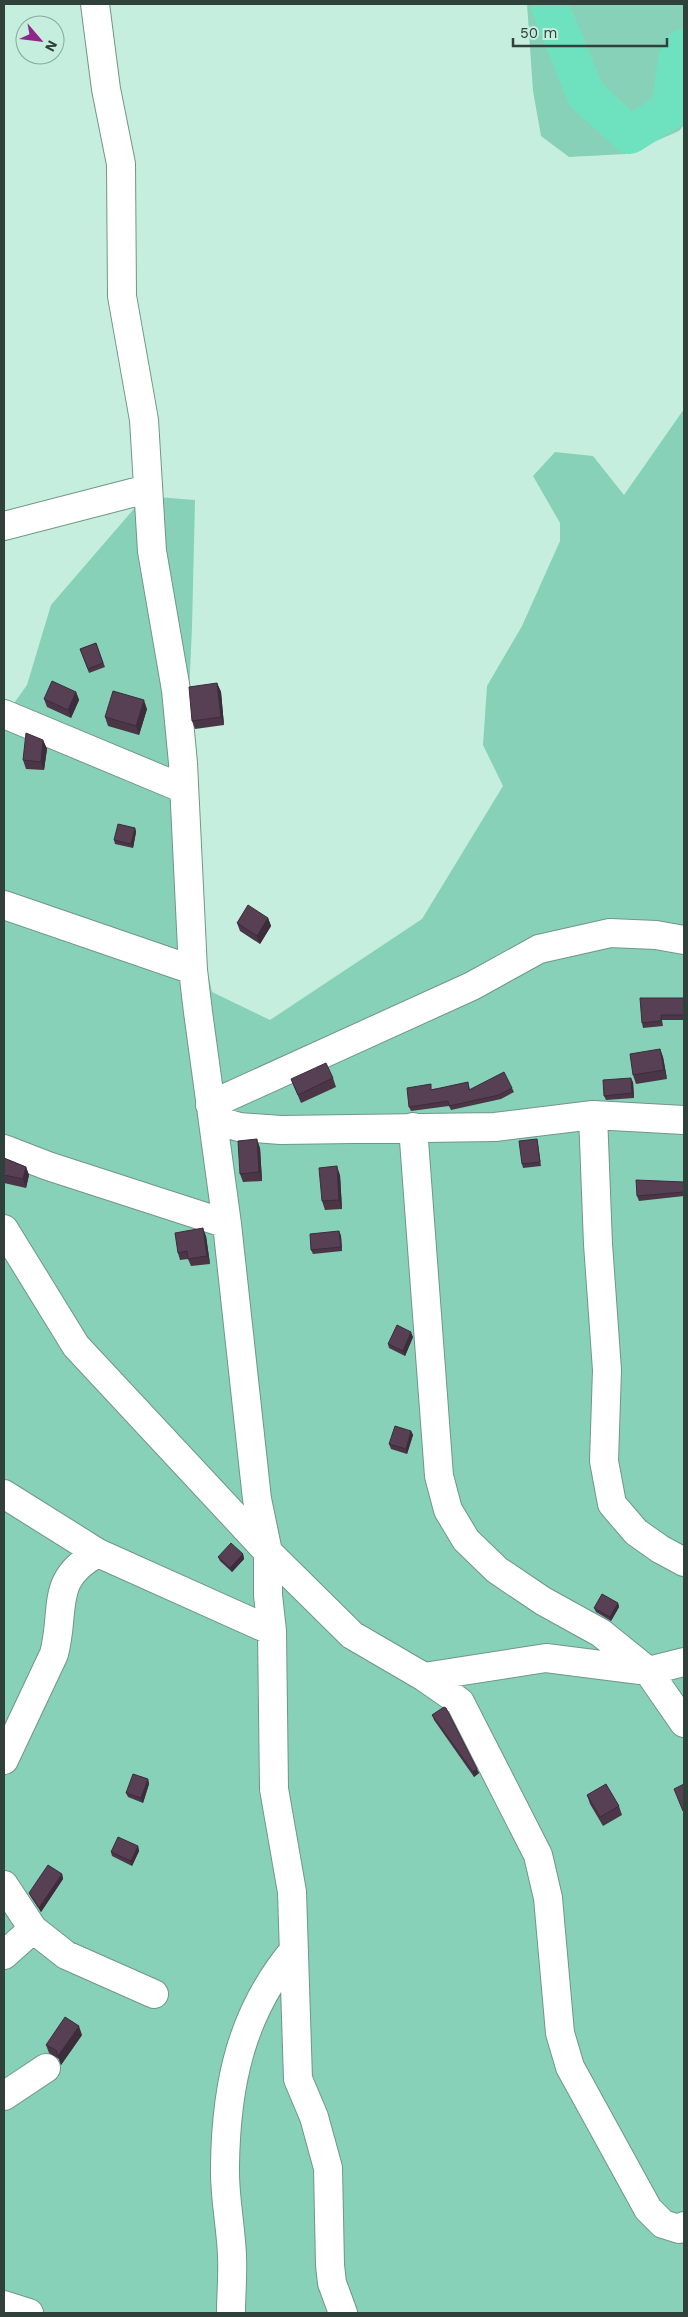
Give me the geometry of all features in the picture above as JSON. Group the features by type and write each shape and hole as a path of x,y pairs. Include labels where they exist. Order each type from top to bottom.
{"street":[{"path":"95,4 106,90 121,164 122,296 144,420 152,551 176,690 184,789 193,970 227,1224 257,1499 268,1552 268,1595 272,1631 274,1789 292,1892 298,2079 314,2117 328,2168 330,2265 332,2283 343,2313"},
{"path":"4,526 147,488"},
{"path":"4,714 184,789"},
{"path":"4,906 193,970"},
{"path":"210,1105 472,986 539,949 610,933 656,935 684,940"},
{"path":"210,1105 222,1122 239,1128 281,1130 495,1127 593,1116 684,1120"},
{"path":"593,1116 598,1244 607,1370 604,1461 612,1504 636,1532 660,1549 684,1562"},
{"path":"413,1127 439,1476 448,1510 466,1540 497,1570 544,1602 601,1633 648,1671 684,1723"},
{"path":"4,1148 48,1166 227,1224"},
{"path":"4,1229 76,1346 268,1552 352,1635 424,1677 460,1702 538,1855 548,1898 560,2033 570,2067 648,2209 663,2224 679,2229 684,2226"},
{"path":"4,1494 98,1553 272,1631"},
{"path":"4,1760 54,1654 65,1582 81,1562 98,1553"},
{"path":"424,1677 546,1658 648,1671 684,1662"},
{"path":"4,1885 33,1929 66,1955 154,1994"},
{"path":"4,1955 33,1929"},
{"path":"231,2313 232,2258 225,2168 231,2096 244,2034 254,2010 280,1968 294,1950"},
{"path":"4,2096 46,2068"},
{"path":"4,2305 29,2313"}],"green space":[{"path":"527,4 684,4 684,125 679,131 626,154 569,157 541,136 533,91"},
{"path":"684,409 684,2313 4,2313 4,717 27,685 51,605 145,496 195,500 192,627 182,855 212,992 270,1020 422,919 503,786 483,745 487,686 522,626 560,541 560,523 533,476 555,452 593,456 624,495"}],"building":[{"path":"96,643 103,663 88,669 80,649"},
{"path":"52,681 76,692 68,710 44,699"},
{"path":"217,683 221,717 192,721 189,687"},
{"path":"113,691 144,700 136,726 105,717"},
{"path":"26,733 43,740 41,762 23,760"},
{"path":"118,824 135,828 131,844 114,840"},
{"path":"248,905 268,918 257,936 237,923"},
{"path":"640,998 684,998 684,1015 661,1015 661,1021 642,1023"},
{"path":"660,1049 664,1070 633,1075 630,1054"},
{"path":"326,1063 333,1078 298,1095 291,1079"},
{"path":"504,1072 512,1088 499,1095 449,1106 448,1101 409,1107 407,1088 431,1084 431,1090 468,1082 469,1090"},
{"path":"631,1078 632,1093 604,1096 603,1080"},
{"path":"257,1139 259,1172 240,1174 238,1141"},
{"path":"537,1139 540,1162 522,1164 519,1141"},
{"path":"4,1158 26,1167 23,1179 4,1175"},
{"path":"337,1166 339,1200 322,1201 319,1168"},
{"path":"636,1180 684,1182 684,1192 637,1196"},
{"path":"203,1228 207,1256 188,1259 187,1251 178,1253 175,1233"},
{"path":"339,1231 341,1247 311,1250 310,1234"},
{"path":"397,1325 411,1332 403,1351 388,1344"},
{"path":"395,1426 411,1431 406,1449 389,1444"},
{"path":"231,1543 243,1554 230,1568 218,1557"},
{"path":"602,1594 618,1603 610,1617 594,1608"},
{"path":"444,1707 477,1769 473,1772 432,1715"},
{"path":"133,1774 148,1779 141,1798 126,1793"},
{"path":"606,1784 619,1806 600,1817 587,1795"},
{"path":"684,1784 684,1811 683,1811 674,1789"},
{"path":"118,1837 138,1846 131,1861 111,1852"},
{"path":"48,1865 62,1874 39,1908 29,1893"},
{"path":"65,2017 79,2026 58,2056 56,2050 46,2045"}],"waterway":[{"path":"549,4 586,95 630,135 670,110 677,60 684,48"}]}
